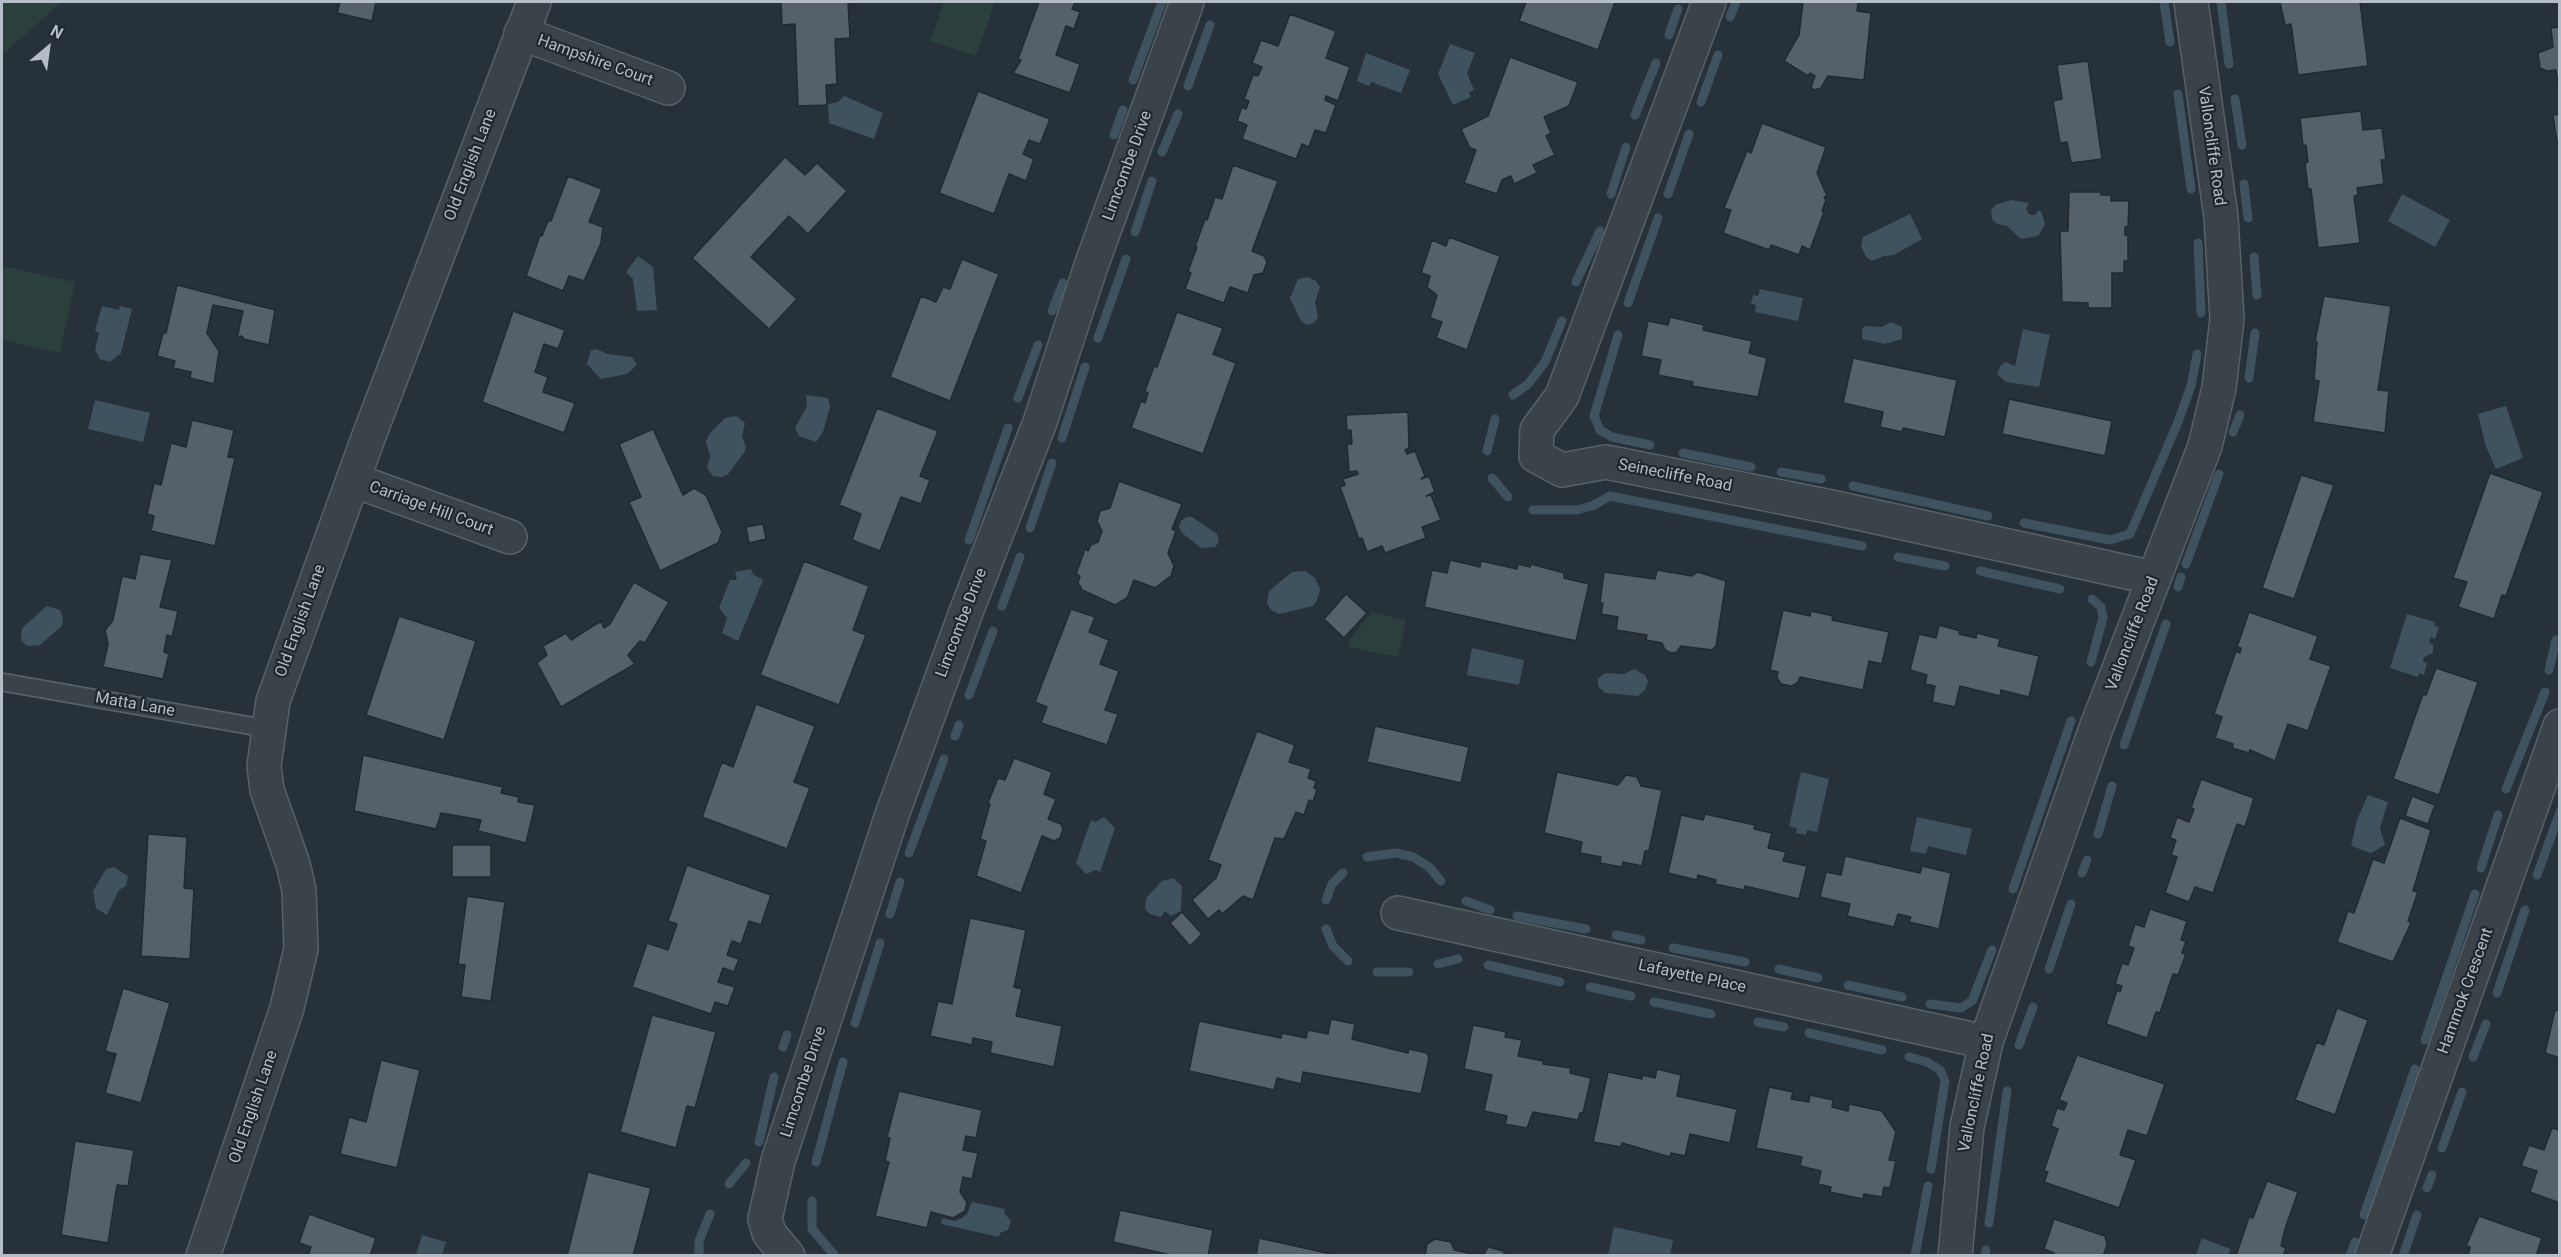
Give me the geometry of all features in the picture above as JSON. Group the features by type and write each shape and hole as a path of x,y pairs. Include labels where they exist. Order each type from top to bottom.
{"street":[{"name":"Old English Lane","path":"203,1256 287,1008 301,949 302,915 299,890 293,864 267,790 264,766 273,701 353,480 534,2"},
{"name":"Limcombe Drive","path":"784,1251 769,1233 765,1219 778,1161 893,812 966,612 1040,422 1092,266 1187,2"},
{"name":"Seinecliffe Road","path":"1709,2 1562,396 1537,430 1536,456 1562,470 1606,462 1831,507 2154,578"},
{"name":"Valloncliffe Road","path":"1955,1256 1967,1127 1986,1042 2095,731 2205,446 2219,388 2228,319 2221,217 2191,2"},
{"name":"Hampshire Court","path":"521,33 668,88"},
{"name":"Carriage Hill Court","path":"353,480 510,537"},
{"name":"Hammok Crescent","path":"2372,1256 2559,726"},
{"name":"Lafayette Place","path":"1398,913 1986,1042"}],"lane":[{"name":"Matta Lane","path":"2,682 269,729"}],"green space":[{"path":"2,2 62,2 2,55"},
{"path":"944,2 995,2 976,56 930,41"},
{"path":"2,266 75,282 60,353 2,340"},
{"path":"1372,612 1406,620 1398,657 1348,647 1350,639"}],"water":[{"path":"1450,44 1475,53 1467,73 1474,90 1469,92 1471,97 1453,105 1438,74"},
{"path":"1366,53 1410,70 1401,93 1371,82 1369,86 1357,81"},
{"path":"844,96 883,113 874,139 829,123 828,104 838,102"},
{"path":"2402,194 2450,220 2435,247 2388,221"},
{"path":"2011,200 2029,203 2026,209 2030,215 2035,215 2039,210 2042,213 2045,225 2038,236 2021,239 2007,226 1997,224 1992,219 1991,211 1995,205"},
{"path":"1910,214 1922,239 1894,255 1872,261 1866,257 1861,246 1863,237"},
{"path":"638,256 653,267 657,310 637,311 633,279 626,272"},
{"path":"1308,277 1316,281 1320,287 1315,302 1318,317 1314,323 1307,325 1301,321 1290,298 1298,279"},
{"path":"1760,289 1803,298 1798,321 1755,312 1756,305 1751,304 1753,295 1758,296"},
{"path":"102,306 119,310 120,306 132,309 121,353 110,362 100,359 95,350 99,333 95,331"},
{"path":"1891,322 1902,327 1902,339 1885,344 1862,339 1862,329 1865,326 1882,327"},
{"path":"2023,329 2050,335 2039,387 2006,382 1997,374 2001,365 2006,362 2015,366"},
{"path":"596,349 608,354 632,357 637,365 627,374 601,379 587,364 591,350"},
{"path":"806,395 828,398 830,407 823,432 816,442 799,436 795,428 807,406"},
{"path":"95,400 150,413 143,442 88,429"},
{"path":"2506,406 2523,458 2496,469 2486,447 2478,414"},
{"path":"736,416 745,423 742,436 746,447 744,453 728,474 722,477 713,476 707,468 710,456 706,442 709,434 725,418"},
{"path":"1186,517 1192,517 1217,534 1219,542 1215,547 1201,548 1182,533 1179,527 1181,521"},
{"path":"751,569 753,574 763,580 738,641 722,633 727,618 719,608 730,580 737,580 735,572"},
{"path":"1305,571 1315,578 1320,589 1313,606 1279,614 1271,610 1267,603 1269,591 1292,572"},
{"path":"47,606 60,610 63,617 62,626 40,645 27,646 21,640 22,628"},
{"path":"2407,614 2435,622 2434,626 2439,627 2435,639 2431,637 2429,642 2433,645 2433,653 2424,657 2423,662 2427,663 2424,675 2419,673 2418,677 2390,668"},
{"path":"1472,648 1524,660 1519,685 1467,675"},
{"path":"1634,669 1645,675 1648,682 1645,690 1638,696 1605,693 1598,686 1598,679 1605,673 1624,674"},
{"path":"1801,772 1829,779 1817,832 1807,830 1806,835 1796,833 1797,828 1789,826"},
{"path":"2368,795 2388,802 2380,828 2385,845 2371,853 2351,846 2357,820"},
{"path":"1104,817 1115,828 1100,872 1096,870 1086,874 1076,863 1091,820 1095,822"},
{"path":"1917,817 1972,829 1966,855 1928,846 1926,854 1910,851"},
{"path":"114,867 128,876 126,886 119,890 107,915 96,908 93,891 106,869"},
{"path":"1173,878 1182,886 1181,911 1171,916 1165,911 1161,917 1150,914 1145,909 1146,898 1162,881"},
{"path":"972,1202 1005,1209 1004,1213 1011,1221 1008,1230 1000,1233 999,1237 941,1224 942,1218 955,1221 962,1218 967,1214"},
{"path":"1614,1227 1673,1240 1670,1255 1608,1255"},
{"path":"422,1235 446,1242 442,1255 416,1255"},
{"path":"2202,1238 2230,1249 2228,1255 2196,1255"}],"building":[{"path":"340,2 376,2 372,21 337,13"},
{"path":"781,2 848,2 850,38 835,39 837,84 826,85 827,105 798,106 795,24 782,25"},
{"path":"1039,2 1075,2 1072,9 1080,12 1074,29 1066,26 1056,55 1080,64 1070,93 1013,73 1021,60 1018,59"},
{"path":"1526,2 1615,2 1598,50 1519,21"},
{"path":"1803,2 1858,2 1857,11 1871,13 1864,80 1828,76 1821,88 1814,90 1811,87 1815,76 1810,73 1808,76 1784,61 1799,35"},
{"path":"2280,2 2360,2 2368,66 2298,75 2291,24 2285,25"},
{"path":"1290,14 1336,31 1326,58 1350,67 1338,101 1326,96 1325,100 1336,105 1326,133 1315,130 1309,147 1302,144 1296,159 1242,139 1247,125 1237,121 1242,107 1246,109 1249,101 1244,99 1253,75 1258,76 1262,67 1252,63 1261,40 1278,46"},
{"path":"2560,27 2560,84 2558,85 2556,70 2547,71 2540,68 2538,53 2553,47 2551,28"},
{"path":"1510,57 1578,82 1569,106 1544,117 1551,133 1546,136 1555,155 1533,165 1537,173 1514,184 1511,176 1502,180 1497,194 1464,183 1476,150 1470,148 1461,129 1488,116"},
{"path":"2088,61 2102,159 2071,163 2067,142 2060,143 2053,101 2062,99 2057,65"},
{"path":"978,91 1050,119 1040,144 1029,140 1023,154 1034,159 1026,181 1009,174 994,214 939,193"},
{"path":"2361,111 2363,130 2382,128 2386,160 2381,160 2384,184 2357,188 2358,195 2354,196 2360,243 2318,248 2311,189 2308,189 2305,163 2308,162 2306,145 2303,146 2300,118"},
{"path":"2560,114 2560,142 2557,142 2553,115"},
{"path":"1762,123 1826,147 1817,173 1827,196 1824,197 1826,200 1822,211 1824,212 1810,250 1802,246 1799,255 1771,245 1769,250 1723,233 1731,210 1724,208 1747,151 1751,153"},
{"path":"785,157 805,175 817,163 847,191 808,234 789,216 751,257 797,299 769,329 692,258"},
{"path":"1233,165 1278,181 1252,251 1264,256 1267,262 1263,273 1254,275 1248,293 1230,287 1224,303 1185,289 1191,273 1188,271 1205,219 1207,220 1215,197 1222,199"},
{"path":"568,176 602,189 589,222 603,227 601,243 584,281 569,276 563,291 526,276 540,235 542,236 548,221 551,221"},
{"path":"2069,192 2101,192 2101,195 2111,195 2111,201 2129,201 2128,227 2125,227 2125,235 2128,236 2128,261 2124,261 2124,273 2112,273 2112,308 2088,308 2088,303 2062,302 2060,231 2068,231"},
{"path":"1449,237 1500,256 1467,350 1436,338 1442,322 1430,318 1437,295 1427,287 1430,276 1421,273 1432,240 1446,246"},
{"path":"962,259 999,274 950,401 890,377 921,296 936,302 943,287 950,289"},
{"path":"177,285 275,310 269,345 243,339 240,336 237,338 243,311 213,305 207,333 219,351 214,384 190,378 191,372 173,368 175,361 157,356 163,333 166,333"},
{"path":"2324,296 2391,306 2378,390 2389,391 2385,433 2313,422 2319,381 2314,380 2317,342 2315,341"},
{"path":"513,311 565,330 558,349 544,344 535,372 548,377 543,392 575,403 564,433 482,402"},
{"path":"1177,312 1223,328 1213,354 1236,363 1203,454 1131,428 1141,401 1145,403 1148,393 1145,391 1154,366 1157,367"},
{"path":"1670,317 1704,325 1703,330 1752,341 1749,353 1767,358 1758,397 1692,386 1693,382 1658,375 1661,360 1641,356 1648,321 1668,325"},
{"path":"1853,358 1957,380 1945,437 1903,428 1902,432 1880,427 1883,412 1843,403"},
{"path":"2009,399 2112,421 2105,456 2002,434"},
{"path":"877,408 938,431 920,476 930,480 921,504 901,497 880,551 852,540 861,514 839,505"},
{"path":"1408,412 1409,448 1405,450 1407,454 1415,451 1425,476 1421,479 1429,476 1435,492 1426,496 1431,495 1441,520 1422,527 1426,538 1385,553 1382,546 1367,552 1362,538 1359,539 1340,487 1345,485 1343,479 1358,474 1357,471 1349,472 1347,444 1352,444 1351,430 1347,431 1346,415"},
{"path":"192,420 234,430 228,457 235,458 215,546 151,531 154,516 147,514 154,483 161,485 171,443 186,447"},
{"path":"653,429 683,495 694,488 706,495 722,532 718,543 660,571 629,502 641,497 619,444"},
{"path":"2490,473 2543,492 2506,596 2502,595 2494,619 2458,607 2467,582 2453,578"},
{"path":"2301,475 2334,485 2294,599 2262,588"},
{"path":"1119,481 1182,504 1172,529 1176,531 1168,553 1174,566 1171,576 1155,588 1134,580 1127,598 1115,605 1082,590 1078,582 1080,576 1076,574 1085,549 1088,551 1091,545 1098,542 1102,531 1097,521 1100,511 1110,508"},
{"path":"763,524 766,539 749,543 746,527"},
{"path":"140,554 172,560 160,607 178,611 172,637 167,635 164,652 169,654 163,679 103,667 108,644 105,630 113,620 122,576 135,579"},
{"path":"1450,560 1480,567 1481,561 1517,569 1518,564 1530,567 1531,564 1564,573 1564,578 1589,584 1576,641 1424,607 1432,570 1447,573"},
{"path":"804,561 869,586 853,630 866,635 839,705 760,675"},
{"path":"1657,570 1692,576 1698,572 1726,581 1716,646 1712,650 1681,646 1677,652 1671,653 1665,650 1662,643 1646,640 1647,635 1616,630 1618,617 1601,614 1604,572 1655,579"},
{"path":"634,582 669,602 645,643 640,641 628,655 635,664 561,707 537,663 547,655 543,646 566,633 571,640 601,621 604,628 610,624"},
{"path":"1346,594 1367,613 1344,638 1324,619"},
{"path":"1071,609 1095,617 1089,632 1109,640 1100,664 1119,671 1105,710 1118,714 1107,745 1041,723 1047,707 1035,702"},
{"path":"1783,610 1810,616 1811,611 1833,616 1832,620 1889,632 1882,664 1869,661 1863,690 1800,677 1798,682 1792,686 1781,684 1777,677 1778,672 1770,670"},
{"path":"2249,612 2318,636 2310,659 2331,666 2308,731 2288,724 2275,761 2250,750 2249,753 2232,748 2233,744 2215,738 2222,717 2214,714 2236,651 2240,653 2241,648 2237,647"},
{"path":"399,616 476,641 444,740 366,715"},
{"path":"1939,625 1960,631 1959,634 1976,638 1977,633 2000,639 1998,646 2039,656 2029,697 2001,690 2000,696 1960,686 1955,707 1932,702 1935,686 1925,684 1927,675 1910,670 1919,634 1936,638"},
{"path":"2436,668 2478,682 2439,795 2393,779 2423,694 2426,695"},
{"path":"756,704 815,726 794,782 810,788 787,849 702,817 722,762 733,767"},
{"path":"1375,726 1469,747 1461,783 1367,762"},
{"path":"1257,731 1295,745 1289,762 1311,769 1308,778 1316,781 1314,788 1317,789 1313,802 1309,800 1304,815 1296,812 1284,839 1275,838 1253,900 1243,896 1222,914 1219,910 1208,919 1192,900 1216,878 1221,865 1208,860"},
{"path":"363,755 503,787 501,793 519,797 518,802 535,805 526,843 478,831 481,820 441,813 436,829 354,811"},
{"path":"1014,758 1052,772 1044,794 1056,799 1048,819 1061,824 1063,829 1060,838 1054,841 1042,836 1021,893 976,876 986,841 980,839 990,804 988,803 998,778 1005,780"},
{"path":"1557,772 1618,785 1626,775 1637,777 1641,786 1662,790 1649,851 1645,851 1642,866 1623,862 1622,867 1600,863 1601,857 1580,853 1582,842 1544,833"},
{"path":"2201,779 2254,798 2245,827 2237,824 2213,893 2195,887 2189,902 2165,893 2177,857 2171,855 2176,840 2170,838 2177,817 2189,822 2194,809 2191,808"},
{"path":"2412,796 2435,805 2428,824 2405,816"},
{"path":"1705,814 1755,825 1754,829 1772,833 1768,848 1786,852 1783,861 1807,866 1799,899 1745,886 1744,890 1715,884 1716,880 1698,875 1697,880 1668,873 1681,815 1703,820"},
{"path":"2400,818 2431,830 2413,891 2418,892 2408,921 2411,923 2393,962 2337,942 2348,911 2354,913 2373,859 2384,863"},
{"path":"148,834 187,837 184,888 194,889 190,959 141,956"},
{"path":"452,845 491,845 491,877 452,877"},
{"path":"1845,856 1920,873 1922,866 1951,873 1939,929 1909,922 1911,917 1898,914 1894,927 1847,916 1850,904 1820,897 1826,872 1841,875"},
{"path":"687,865 771,895 761,925 749,921 741,944 732,941 727,955 739,959 734,972 723,968 718,982 735,987 728,1006 715,1002 711,1014 632,987 647,943 668,950 677,924 668,921"},
{"path":"467,896 505,902 491,1001 461,997 465,965 458,964"},
{"path":"2150,909 2187,921 2181,940 2186,941 2182,953 2186,954 2178,975 2173,974 2160,1013 2156,1012 2147,1038 2106,1024 2117,990 2120,992 2122,986 2115,984 2122,963 2128,965 2134,948 2128,946 2135,924 2144,927"},
{"path":"1182,912 1202,934 1190,946 1170,923"},
{"path":"970,918 1026,930 1014,987 1022,989 1016,1016 1062,1026 1054,1067 990,1053 992,1042 973,1038 972,1045 930,1036 938,1001 952,1004"},
{"path":"123,988 170,1003 141,1103 105,1093 116,1054 105,1051"},
{"path":"2337,1008 2368,1020 2335,1115 2295,1100 2317,1042 2324,1045"},
{"path":"2555,1010 2560,1011 2560,1058 2545,1053"},
{"path":"652,1015 716,1032 695,1108 687,1106 676,1148 620,1132"},
{"path":"1331,1019 1355,1024 1352,1039 1408,1053 1409,1049 1427,1053 1429,1058 1421,1094 1303,1072 1301,1084 1277,1078 1274,1090 1189,1071 1199,1021 1281,1038 1282,1033 1306,1038 1308,1030 1328,1034"},
{"path":"1473,1025 1506,1032 1505,1037 1522,1040 1518,1056 1543,1061 1543,1064 1571,1068 1570,1073 1591,1078 1583,1113 1580,1113 1578,1120 1533,1112 1527,1128 1505,1124 1507,1116 1484,1111 1492,1075 1464,1069"},
{"path":"2077,1055 2165,1084 2147,1136 2128,1130 2120,1155 2136,1160 2119,1208 2044,1182 2048,1172 2044,1171 2058,1129 2051,1126 2057,1108 2064,1110 2067,1103 2059,1100"},
{"path":"381,1060 420,1070 397,1168 340,1154 349,1117 366,1122"},
{"path":"1657,1069 1681,1075 1677,1096 1737,1109 1730,1143 1690,1134 1685,1156 1671,1153 1670,1157 1622,1143 1621,1147 1593,1142 1608,1072 1642,1079 1642,1075 1655,1078"},
{"path":"1769,1087 1793,1092 1791,1099 1809,1102 1810,1095 1833,1100 1832,1107 1848,1111 1849,1104 1882,1111 1896,1132 1889,1160 1896,1161 1890,1188 1884,1187 1882,1197 1864,1194 1863,1199 1830,1192 1831,1187 1818,1184 1821,1171 1800,1166 1802,1157 1756,1148"},
{"path":"899,1091 982,1110 976,1138 966,1136 963,1150 978,1153 972,1179 963,1177 960,1192 967,1202 965,1211 953,1218 931,1212 927,1228 875,1216 889,1162 885,1161 890,1138 887,1137"},
{"path":"2552,1128 2560,1130 2560,1203 2530,1192 2537,1171 2521,1166 2529,1145 2544,1150"},
{"path":"75,1141 134,1150 128,1186 117,1185 108,1243 61,1235"},
{"path":"588,1172 651,1188 633,1256 567,1256"},
{"path":"2267,1181 2298,1192 2281,1246 2286,1248 2283,1256 2236,1256 2249,1217 2253,1218"},
{"path":"1120,1210 1213,1230 1208,1256 1175,1256 1113,1242"},
{"path":"309,1214 376,1238 370,1256 308,1256 311,1247 299,1243"},
{"path":"2479,1216 2542,1238 2536,1256 2468,1256 2470,1247 2466,1246"},
{"path":"2054,1219 2105,1236 2107,1245 2103,1256 2053,1256 2054,1253 2044,1249"},
{"path":"1259,1238 1340,1256 1256,1256"},
{"path":"1435,1239 1451,1242 1454,1250 1482,1256 1425,1256 1427,1244"},
{"path":"1488,1247 1503,1251 1506,1256 1483,1256"}],"waterway":[{"path":"1133,80 1162,2"},
{"path":"1730,17 1736,2"},
{"path":"2164,2 2170,42"},
{"path":"2221,2 2229,64"},
{"path":"1669,35 1678,9"},
{"path":"1188,86 1210,25"},
{"path":"1701,102 1718,55"},
{"path":"1635,115 1656,63"},
{"path":"2178,94 2191,189"},
{"path":"2235,99 2242,145"},
{"path":"1114,135 1123,110"},
{"path":"1162,152 1178,114"},
{"path":"1668,194 1689,134"},
{"path":"1611,194 1626,147"},
{"path":"1135,232 1152,181"},
{"path":"2244,184 2248,218"},
{"path":"1628,303 1658,218"},
{"path":"1576,282 1600,231"},
{"path":"2198,243 2201,313"},
{"path":"2254,257 2257,295"},
{"path":"1098,338 1126,259"},
{"path":"1052,311 1063,283"},
{"path":"1513,395 1528,384 1545,362 1562,321"},
{"path":"2249,378 2255,333"},
{"path":"1618,335 1594,416 1600,430 1612,437 1650,445"},
{"path":"1018,398 1038,345"},
{"path":"2024,523 2110,540 2130,534 2178,422 2191,386 2197,354"},
{"path":"1062,438 1085,367"},
{"path":"2233,432 2240,415"},
{"path":"1487,451 1495,419"},
{"path":"969,540 1008,428"},
{"path":"1683,453 1751,467"},
{"path":"1030,528 1052,463"},
{"path":"1781,472 1821,479"},
{"path":"2186,564 2219,474"},
{"path":"1492,478 1508,497"},
{"path":"1853,486 1988,516"},
{"path":"1533,510 1576,510 1592,506 1610,496 1862,546"},
{"path":"1002,606 1020,557"},
{"path":"1898,557 1945,566"},
{"path":"1980,571 2060,589"},
{"path":"2178,587 2181,577"},
{"path":"2091,662 2103,618 2101,607 2092,599"},
{"path":"2124,745 2166,624"},
{"path":"969,695 993,631"},
{"path":"2549,670 2556,640"},
{"path":"2506,789 2545,692"},
{"path":"2013,889 2071,721"},
{"path":"955,736 959,725"},
{"path":"909,853 944,759"},
{"path":"2098,834 2112,786"},
{"path":"2537,875 2560,812"},
{"path":"2481,868 2498,815"},
{"path":"1367,857 1396,853 1413,857 1429,867 1441,881"},
{"path":"2082,873 2087,860"},
{"path":"1326,900 1332,884 1343,873"},
{"path":"890,914 900,882"},
{"path":"2425,1040 2475,894"},
{"path":"1466,901 1490,910"},
{"path":"2049,969 2071,904"},
{"path":"2497,993 2525,910"},
{"path":"1517,916 1586,929"},
{"path":"1326,929 1333,946 1348,961"},
{"path":"1616,935 1641,940"},
{"path":"855,1023 880,943"},
{"path":"1673,948 1745,962"},
{"path":"1930,1004 1961,1008 1972,1001 1992,950"},
{"path":"1438,964 1458,959"},
{"path":"1488,965 1560,982"},
{"path":"1779,969 1818,978"},
{"path":"1377,972 1409,972"},
{"path":"1848,985 1902,997"},
{"path":"1590,987 1631,996"},
{"path":"1654,1002 1711,1014"},
{"path":"2019,1045 2033,1007"},
{"path":"1758,1022 1784,1027"},
{"path":"2473,1057 2486,1024"},
{"path":"1809,1033 1882,1050"},
{"path":"783,1047 787,1035"},
{"path":"1909,1057 1927,1062 1940,1070 1945,1081 1931,1169"},
{"path":"816,1162 843,1062"},
{"path":"2364,1215 2415,1069"},
{"path":"759,1142 774,1077"},
{"path":"1989,1223 2007,1091"},
{"path":"2442,1148 2462,1092"},
{"path":"729,1184 746,1163"},
{"path":"2427,1188 2432,1175"},
{"path":"1915,1256 1928,1186"},
{"path":"812,1201 812,1229 835,1256"},
{"path":"699,1256 699,1241 710,1214"},
{"path":"2403,1256 2417,1215"},
{"path":"2350,1256 2355,1242"},
{"path":"1985,1256 1986,1250"}]}
